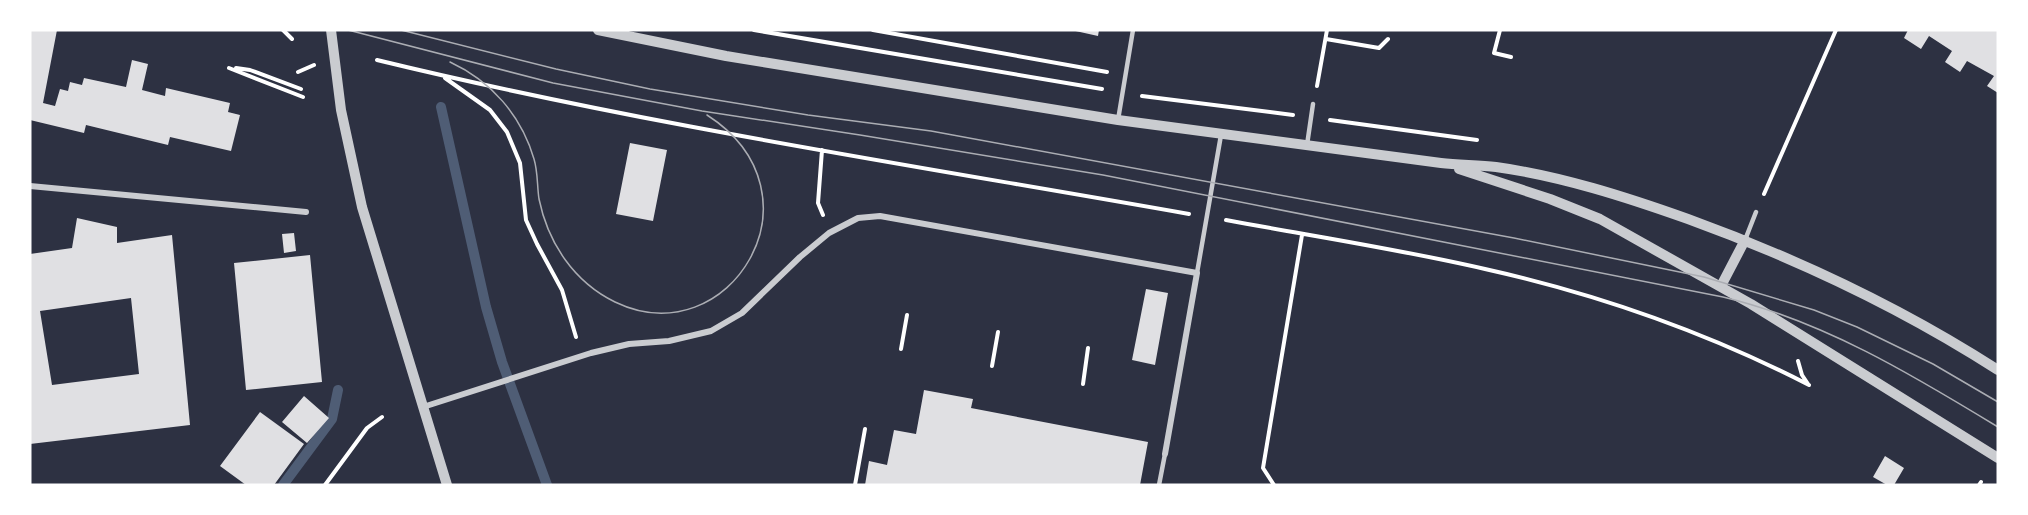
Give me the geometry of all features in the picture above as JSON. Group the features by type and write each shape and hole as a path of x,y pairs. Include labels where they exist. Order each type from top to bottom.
{"street":[{"path":"331,30 341,110 362,207 447,485"},
{"path":"598,30 726,56 1118,120 1442,163 1496,167 1568,182 1656,208 1745,240 1871,296 1998,370"},
{"path":"1442,163 1550,199 1600,219 1751,304 1998,458"},
{"path":"30,186 306,212"},
{"path":"423,407 600,351 629,344 669,341 711,331 742,313 829,233 858,218 880,216 1197,273 1165,454"},
{"path":"1720,286 1745,240"}],"lane":[{"path":"1118,120 1133,30"},
{"path":"1307,145 1313,104"},
{"path":"1197,273 1221,135"},
{"path":"1745,240 1756,212"},
{"path":"1159,485 1165,454"}],"path":[{"path":"283,30 292,39"},
{"path":"754,30 1122,93"},
{"path":"873,30 1125,75"},
{"path":"1313,104 1328,30"},
{"path":"1500,30 1494,52 1511,57"},
{"path":"1756,212 1836,30"},
{"path":"1326,39 1379,48 1388,39"},
{"path":"377,60 599,109 1414,254 1486,269 1581,294 1648,315 1702,336 1809,385"},
{"path":"301,89 250,70 229,68 303,97"},
{"path":"442,76 490,110 507,132 520,163 526,220 562,291 568,313"},
{"path":"822,150 818,203 829,233"},
{"path":"1274,485 1263,468 1302,234"},
{"path":"901,349 906,315"},
{"path":"992,366 998,332"},
{"path":"1083,384 1088,348"},
{"path":"325,485 367,428 382,417"},
{"path":"855,485 865,429"}],"building":[{"path":"30,30 57,30 43,103 55,106 60,89 68,91 70,82 82,85 84,78 126,87 132,60 148,64 142,90 165,96 166,88 230,103 228,112 240,115 231,151 170,137 168,145 86,125 84,133 30,120"},
{"path":"1071,30 1099,30 1098,36"},
{"path":"1908,30 1998,30 1998,93 1987,86 1994,76 1967,61 1960,72 1945,62 1952,51 1929,36 1921,49 1904,38"},
{"path":"630,143 667,150 653,221 616,214"},
{"path":"77,218 117,227 117,243 172,235 190,425 30,444 30,254 72,248","holes":["131,298 139,374 52,385 40,311"]},
{"path":"294,233 296,251 284,253 282,234"},
{"path":"310,255 322,382 246,390 234,263"},
{"path":"1146,289 1168,293 1155,365 1132,360"},
{"path":"924,390 973,399 971,408 1148,442 1140,485 865,485 869,461 887,465 894,430 916,434"},
{"path":"304,396 329,418 307,443 282,422"},
{"path":"260,412 304,444 274,485 246,485 220,466"},
{"path":"1885,456 1904,468 1894,485 1887,485 1873,477"}],"waterway":[{"path":"441,107 486,307 502,362 547,485"},
{"path":"283,485 332,419 338,390"}],"tram line":[{"path":"348,30 553,83 702,111 1103,175 1723,297 1796,320 1865,351 1998,427"},
{"path":"401,30 556,69 650,89 808,115 931,131 1514,238 1704,277 1814,310 1857,327 1933,364 1998,402"},
{"path":"450,62 479,79 513,114 534,159 539,199 549,231 556,246 575,272 600,294 615,302 657,313 695,307 727,288 750,259 762,223 761,185 743,148 707,115"}]}
